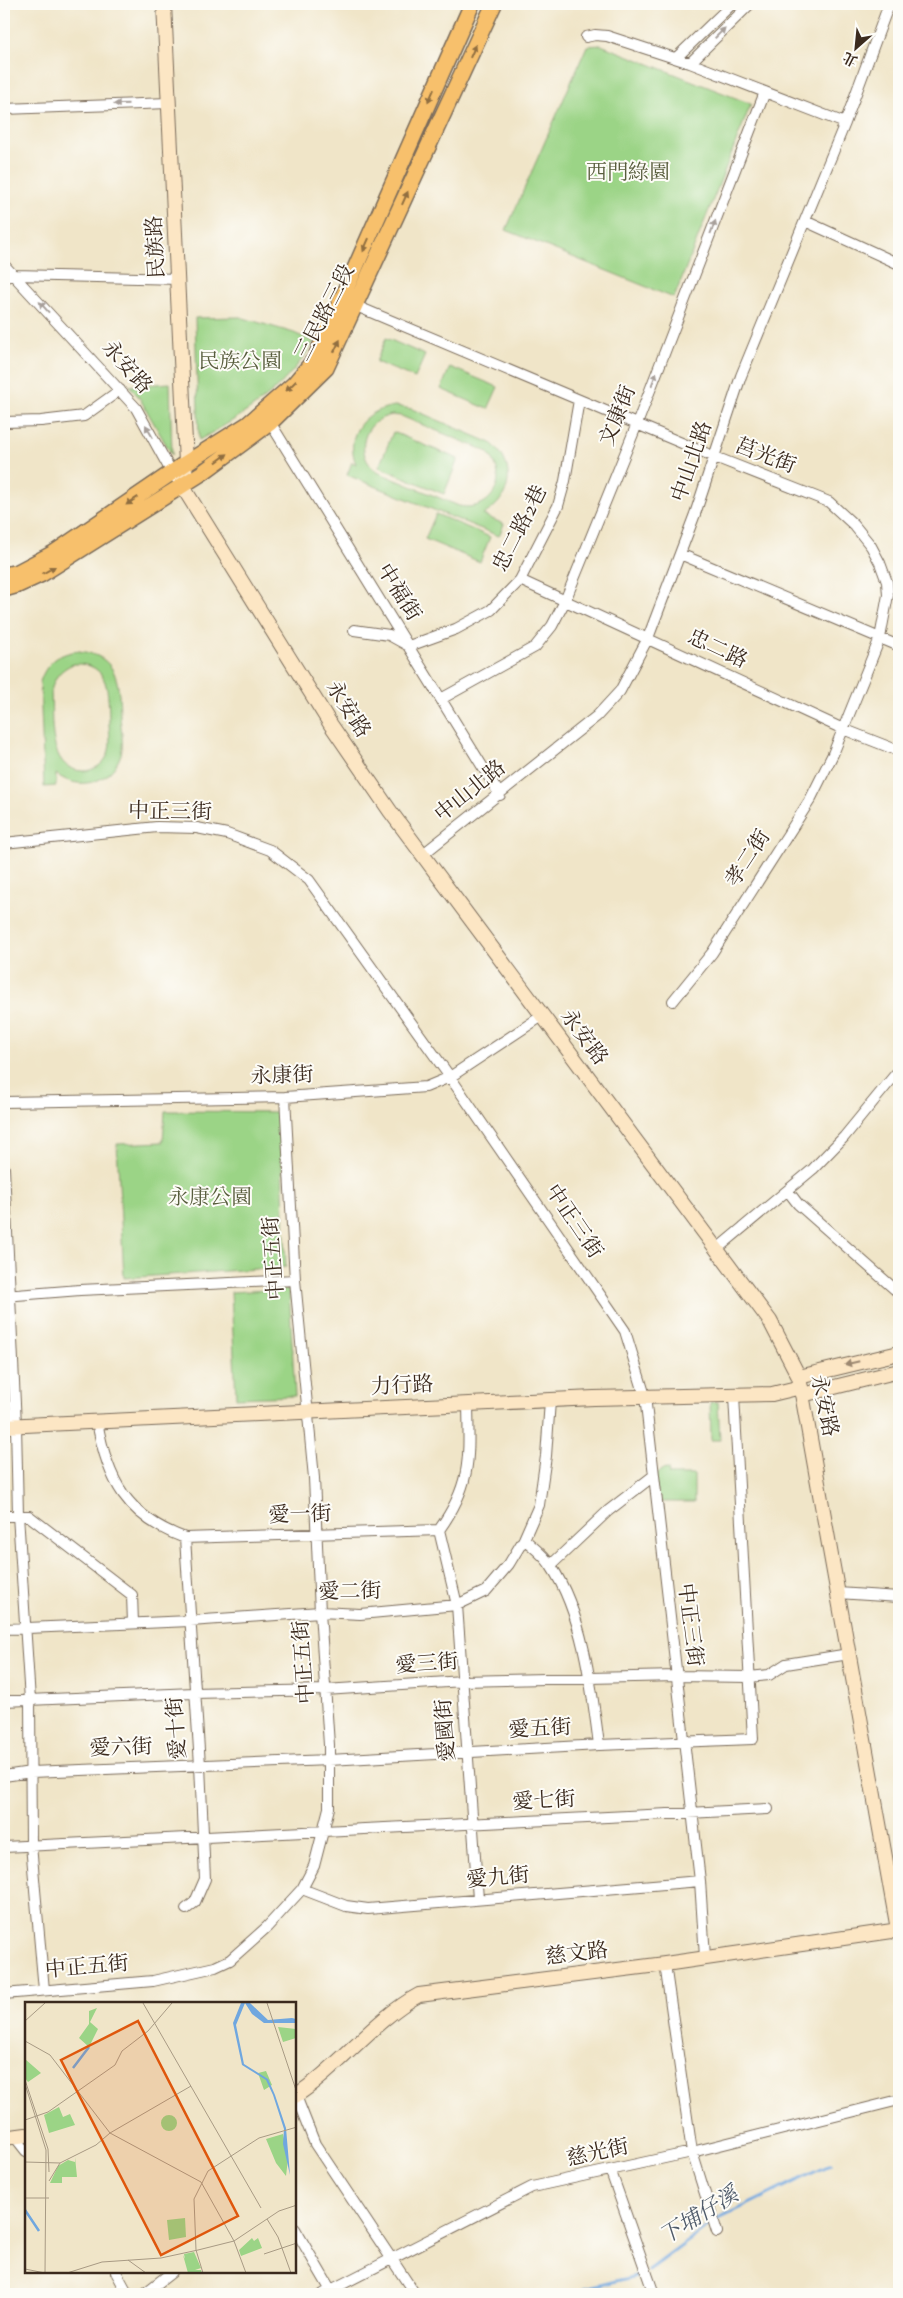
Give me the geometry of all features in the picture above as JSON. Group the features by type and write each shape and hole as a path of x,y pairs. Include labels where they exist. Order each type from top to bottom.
{"main road":[{"name":"民族路","path":"164,4 179,279 186,463 183,487"},
{"name":"三民路三段","path":"4,589 42,574 183,487 326,368 349,303 472,4"},
{"name":"三民路三段","path":"349,303 494,4"},
{"name":"三民路三段","path":"4,575 18,572 54,553 186,463 248,424 267,418"},
{"name":"永安路","path":"183,487 331,726 422,855 770,1321 800,1386 899,1932"},
{"name":"力行路","path":"10,1425 645,1396 772,1394 899,1353"},
{"name":"力行路","path":"800,1386 899,1370"},
{"name":"慈文路","path":"296,2095 344,2058 406,2002 419,1996 899,1932"}],"street":[{"path":"676,58 732,4"},
{"path":"690,63 750,4"},
{"name":"中山北路","path":"422,855 500,795 597,716 620,691 648,638 715,457 741,376 845,123 889,4"},
{"path":"586,37 595,35 607,36 676,58 845,123"},
{"name":"文康街","path":"441,699 535,647 552,626 565,601 636,424 765,92"},
{"path":"4,109 169,103"},
{"path":"804,221 899,264"},
{"name":"永安路","path":"4,265 136,408 172,474 183,487"},
{"path":"4,277 15,275 179,279"},
{"name":"莒光街","path":"349,303 715,457 829,502 854,525 871,546 880,562 887,582 888,605 880,638 843,729"},
{"path":"4,422 40,421 84,416 120,390"},
{"name":"忠二路2巷","path":"409,646 456,629 491,610 520,580 558,506 565,482 579,400"},
{"name":"中福街","path":"267,418 500,795"},
{"path":"680,554 899,646"},
{"name":"忠二路","path":"520,580 843,729 899,752"},
{"path":"354,630 389,634 409,646"},
{"name":"孝二街","path":"673,1001 712,953 810,800 843,729"},
{"name":"中正三街","path":"4,842 157,827 197,828 227,834 270,850 309,880 450,1077 625,1332 645,1396 652,1477 700,1881 705,1958"},
{"name":"永康街","path":"4,1102 285,1097 426,1087 450,1077 542,1016"},
{"path":"717,1249 813,1169 844,1137 898,1074"},
{"name":"中正五街","path":"4,1994 153,1981 211,1969 230,1960 267,1928 302,1889 314,1866 329,1808 329,1760 317,1535 295,1280 285,1097"},
{"path":"4,1168 10,1425 30,1700 32,1772 31,1845 44,1990"},
{"path":"788,1190 798,1204 899,1293"},
{"path":"7,1296 80,1290 295,1280"},
{"path":"734,1396 749,1677"},
{"name":"愛二街","path":"4,1629 190,1621 320,1612 360,1614 456,1605 486,1591 509,1564 524,1539 539,1505 546,1456 550,1400"},
{"path":"439,1530 456,1504 468,1466 468,1404"},
{"name":"愛一街","path":"97,1421 102,1449 122,1493 138,1513 161,1530 185,1538 439,1530"},
{"path":"551,1564 608,1511 652,1477"},
{"path":"4,1516 29,1516 132,1596 134,1623"},
{"name":"愛國街","path":"439,1530 456,1605 478,1899"},
{"name":"愛十街","path":"185,1538 200,1765 205,1880 196,1902 186,1909"},
{"path":"524,1539 551,1564 571,1602 590,1678 599,1745"},
{"path":"838,1593 899,1597"},
{"name":"愛三街","path":"4,1701 194,1693 326,1690 463,1681 677,1676 749,1677 769,1675 786,1664 849,1654"},
{"name":"愛五街","path":"329,1760 599,1745 753,1739 749,1677"},
{"name":"愛六街","path":"4,1776 32,1772 329,1760"},
{"name":"愛七街","path":"4,1846 204,1838 768,1809"},
{"name":"愛九街","path":"302,1889 346,1906 368,1909 700,1881"},
{"path":"665,1964 692,2152 715,2226"},
{"path":"296,2098 315,2144 416,2294"},
{"name":"慈光街","path":"329,2293 532,2187 611,2172 899,2100"},
{"path":"15,2137 25,2151"},
{"path":"611,2172 654,2294"},
{"path":"296,2231 329,2293"},
{"path":"117,2273 128,2294"},
{"path":"144,2294 171,2273"}],"green space":[{"name":"西門綠園","path":"601,45 751,104 674,298 506,230 587,46"},
{"name":"民族公園","path":"240,317 294,333 314,342 277,388 234,420 199,440 195,318"},
{"path":"386,338 425,355 415,378 376,362"},
{"path":"450,367 498,387 488,409 441,389"},
{"path":"170,383 172,455 140,399 130,386"},
{"path":"395,406 412,409 491,443 505,461 508,471 506,491 501,500 483,515 504,524 499,536 347,475 352,462 356,464 353,453 355,434 366,418 384,408","holes":["392,415 401,416 486,451 493,461 498,481 490,498 482,504 471,507 459,506 377,472 365,456 364,447 368,430 382,418"]},
{"path":"393,432 458,459 444,494 379,467"},
{"path":"436,514 490,537 480,562 425,539"},
{"path":"79,651 92,654 102,659 114,673 119,693 122,750 117,764 103,778 94,782 75,783 56,774 56,786 44,787 40,682 49,664 59,657","holes":["73,664 95,668 105,682 110,743 109,752 103,762 94,769 87,771 71,768 63,762 57,752 52,728 51,692 56,678 64,669"]},
{"name":"永康公園","path":"165,1111 280,1112 286,1267 124,1278 117,1144 163,1142"},
{"path":"289,1289 295,1396 236,1398 231,1292"},
{"path":"710,1402 718,1402 720,1440 711,1440"},
{"path":"668,1469 669,1475 694,1475 694,1502 658,1502 655,1476 661,1470"}],"waterway":[{"name":"下埔仔溪","path":"649,2270 718,2219 831,2164"},
{"name":"下埔仔溪","path":"584,2289 644,2274"}]}
